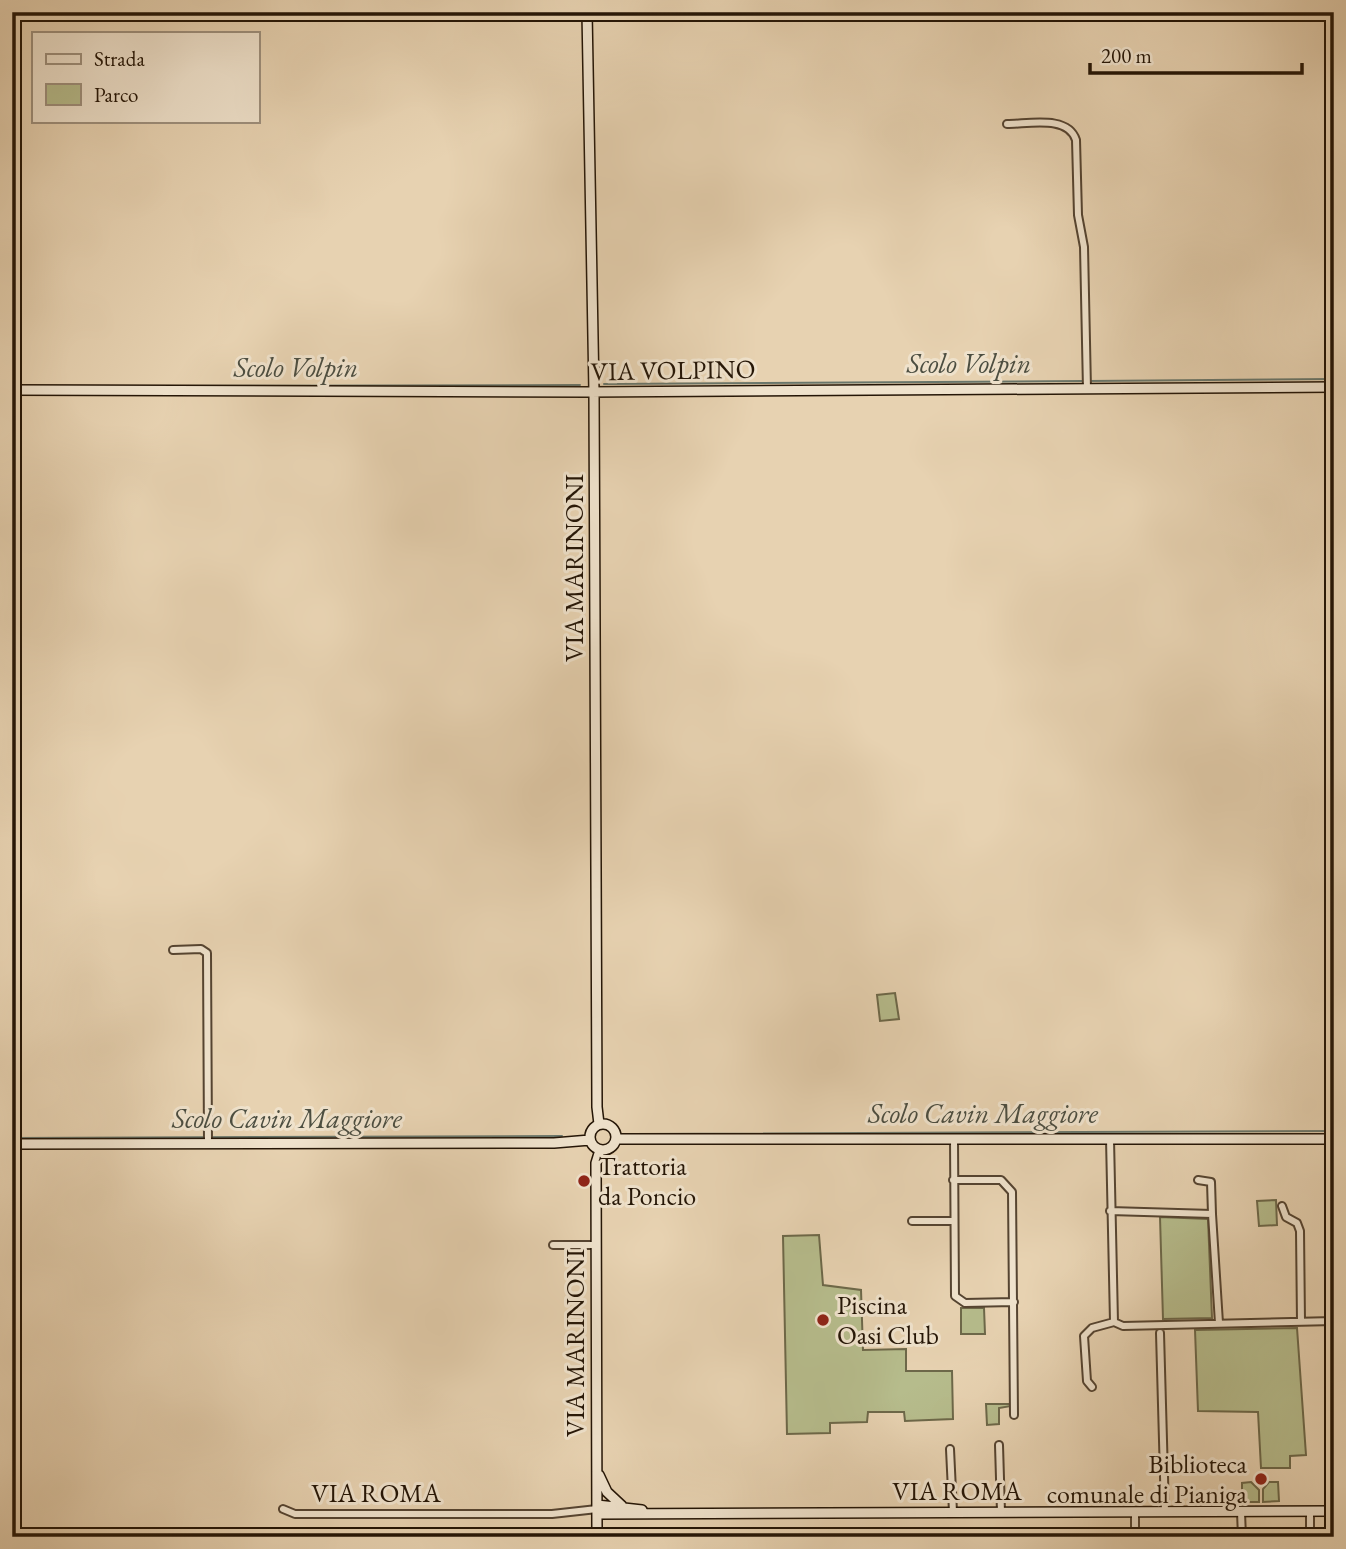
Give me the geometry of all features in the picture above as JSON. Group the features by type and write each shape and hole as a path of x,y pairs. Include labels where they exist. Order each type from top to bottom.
{"street":[{"name":"VIA MARINONI","path":"587,12 594,392 599,1124"},
{"path":"1007,124 1064,124 1073,131 1076,140 1078,215 1084,247 1087,384"},
{"name":"VIA VOLPINO","path":"12,390 594,392 1087,384 1334,387"},
{"path":"173,950 201,949 207,953 208,1138"},
{"path":"590,1140 591,1130 599,1124 612,1127 616,1139"},
{"path":"12,1144 208,1138 554,1143 590,1140 600,1150 609,1149 616,1139"},
{"path":"616,1139 1334,1139"},
{"path":"954,1139 953,1291 957,1299 965,1303 1014,1302"},
{"path":"1110,1139 1114,1322"},
{"name":"VIA MARINONI","path":"597,1537 596,1163 600,1150"},
{"path":"953,1180 996,1180 1010,1188 1014,1415"},
{"path":"1198,1180 1211,1182 1219,1323"},
{"path":"1282,1206 1283,1213 1297,1223 1300,1230 1301,1321"},
{"path":"1110,1211 1212,1214"},
{"path":"912,1221 953,1221"},
{"path":"553,1245 596,1245"},
{"path":"1092,1387 1087,1381 1084,1336 1092,1328 1114,1322 1123,1326 1334,1321"},
{"path":"1160,1333 1165,1512"},
{"path":"999,1446 1001,1512"},
{"path":"950,1449 953,1512"},
{"path":"597,1469 607,1492 623,1507"},
{"path":"597,1509 623,1507 664,1514"},
{"path":"597,1509 664,1514"},
{"name":"VIA ROMA","path":"283,1510 303,1514 552,1514 597,1509"},
{"path":"1310,1511 1310,1537"},
{"name":"VIA ROMA","path":"664,1514 1334,1511"},
{"path":"1135,1512 1135,1537"},
{"path":"1241,1512 1242,1537"},
{"path":"1329,1523 1329,1537"}],"green space":[{"path":"895,993 899,1019 880,1021 877,995"},
{"path":"1276,1200 1277,1225 1259,1226 1257,1201"},
{"path":"1160,1217 1208,1219 1212,1318 1163,1319"},
{"name":"Piscina Oasi Club","path":"819,1235 823,1285 861,1290 863,1350 906,1349 906,1371 952,1371 953,1419 905,1421 904,1412 868,1412 867,1422 830,1423 830,1433 787,1434 783,1236"},
{"path":"961,1308 984,1308 985,1334 961,1334"},
{"path":"1297,1328 1306,1455 1290,1456 1290,1468 1261,1468 1258,1412 1198,1411 1195,1330"},
{"path":"986,1404 1011,1406 999,1408 999,1424 987,1425"},
{"path":"1251,1482 1259,1490 1259,1502 1242,1502 1242,1483"},
{"path":"1269,1482 1278,1482 1279,1501 1263,1502 1263,1489"}],"waterway":[{"name":"Scolo Volpin","path":"1088,381 1334,379"},
{"name":"Scolo Volpin","path":"604,384 1083,381"},
{"name":"Scolo Volpin","path":"171,386 580,385"},
{"name":"Scolo Cavin Maggiore","path":"632,1134 1334,1131"},
{"name":"Scolo Cavin Maggiore","path":"12,1138 562,1136"}],"place":[{"name":"Trattoria da Poncio","path":"584,1181"},
{"name":"Piscina Oasi Club","path":"823,1320"},
{"name":"Biblioteca comunale di Pianiga","path":"1261,1479"}]}
